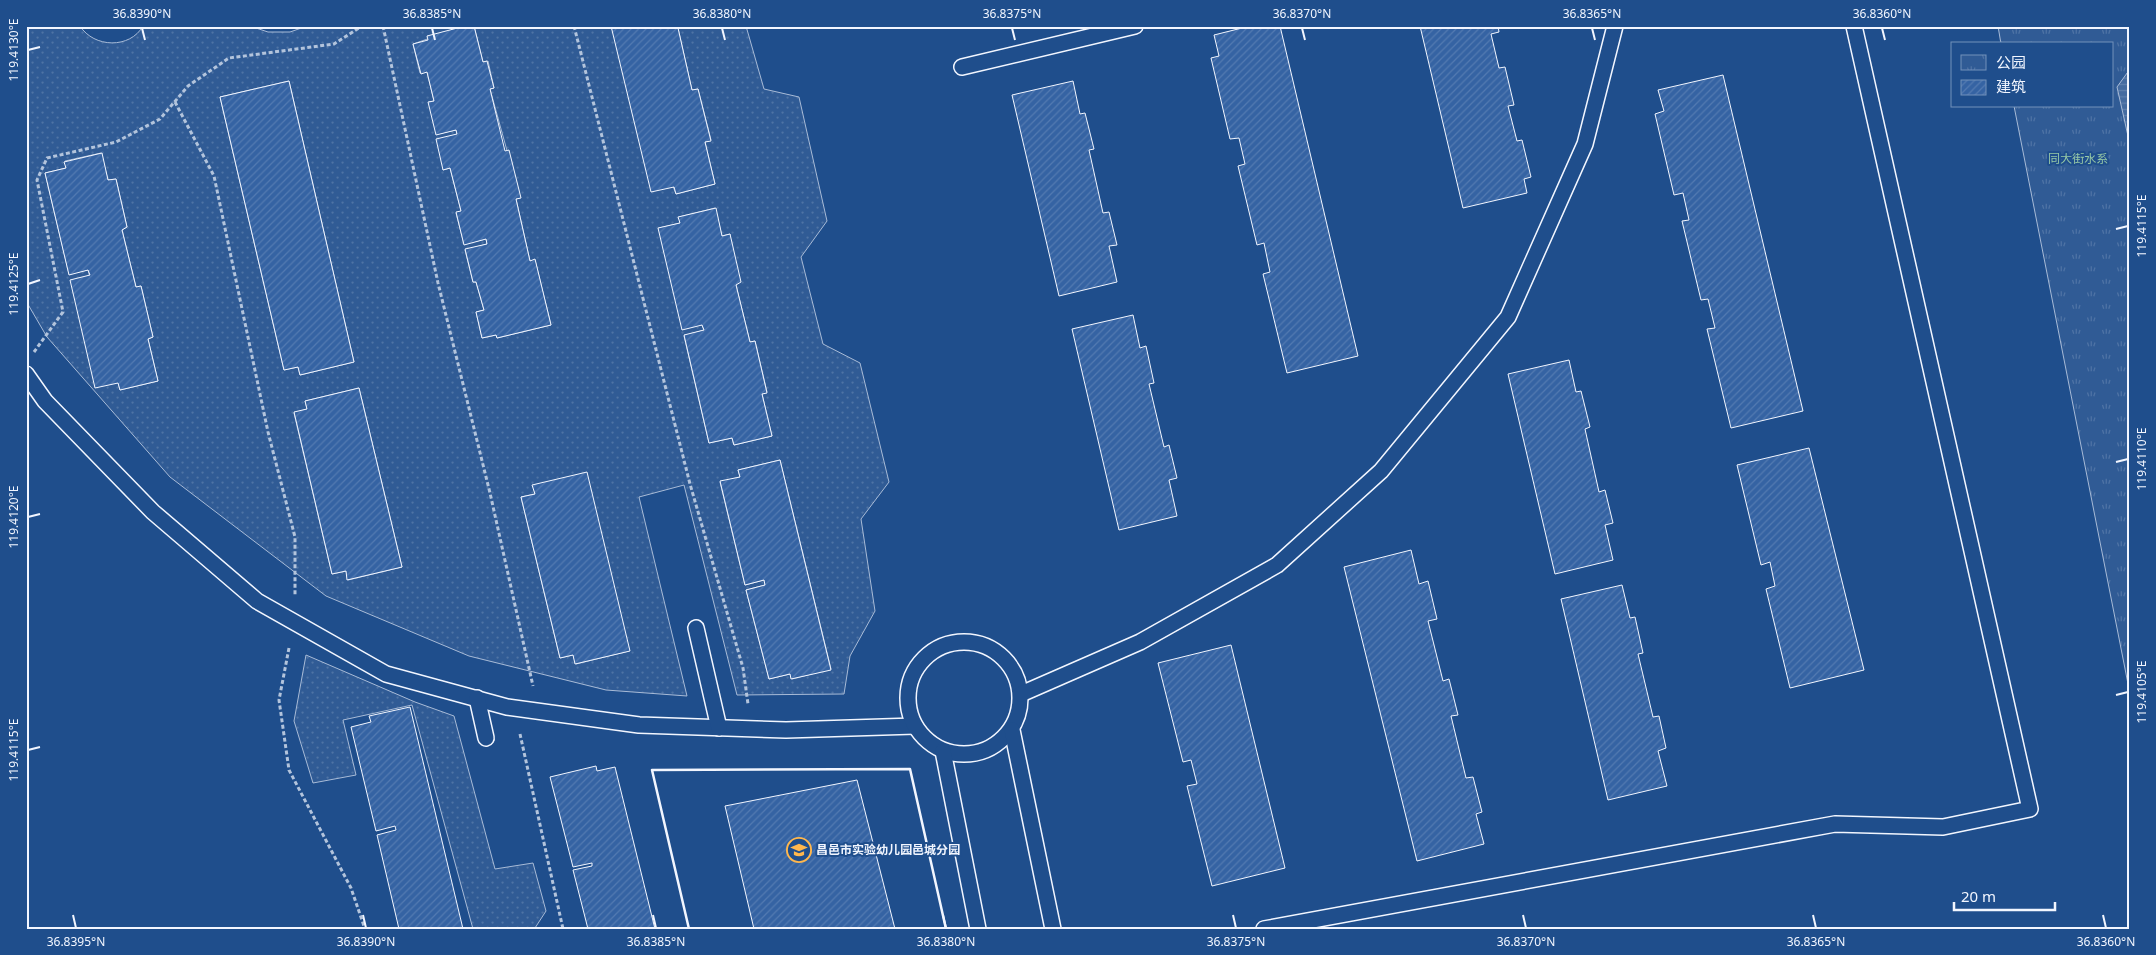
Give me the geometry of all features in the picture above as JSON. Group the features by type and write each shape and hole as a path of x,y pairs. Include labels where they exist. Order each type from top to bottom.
{"lane":[{"path":"962,67 1135,26"},
{"path":"1021,694 1140,642 1277,566 1381,471 1508,317 1585,144 1615,26"},
{"path":"1264,929 1835,824 1943,827 2030,809 1854,26"},
{"path":"26,374 45,401 153,512 258,601 386,674 514,708 639,725 786,730 915,726"},
{"path":"696,628 719,728"},
{"path":"958,641 976,642 993,649 1007,661 1017,676 1021,694 1020,713 1012,730 999,744 981,753 962,755 943,751 927,741 915,726 909,708 908,690 914,672 924,658 940,647 958,641"},
{"path":"476,698 486,738"},
{"path":"1012,730 1053,929"},
{"path":"943,751 978,929"}],"path":[{"path":"32,356 63,312 37,180 47,158 116,142 160,120 188,86 229,58 334,44 362,26"},
{"path":"383,26 438,283 490,493 538,711"},
{"path":"574,26 688,474 743,668 752,729"},
{"path":"175,102 214,176 268,432 295,536 294,622 279,700 289,770 352,888 365,929"},
{"path":"514,708 563,929"}],"green space":[{"path":"26,26 80,26 94,39 112,43 130,39 143,26 250,26 268,32 290,32 307,26 465,26 413,44 420,73 427,72 434,101 429,102 437,134 456,130 457,134 443,170 450,168 461,211 456,213 464,244 486,239 487,244 465,250 473,282 476,282 484,310 476,312 482,338 496,335 497,338 551,325 535,260 530,261 516,199 520,198 490,89 494,88 488,61 483,62 474,26 611,26 676,194 715,184 705,142 711,140 698,89 692,90 678,28 746,26 764,89 799,97 827,221 801,257 823,344 860,363 889,482 861,519 875,611 850,656 844,694 737,695 684,485 639,497 687,696 606,690 469,656 326,596 170,477 47,337 26,301","holes":["289,81 354,362 300,375 298,367 284,370 220,97","101,153 108,180 116,179 127,227 122,230 136,287 141,286 153,337 148,339 158,381 120,390 88,270 69,274 45,173 66,168 65,161","715,208 722,236 730,234 736,285 750,342 755,341 767,392 762,394 772,436 734,445 732,438 709,443 684,336 704,330 659,228 680,223 679,217","359,388 402,567 348,580 346,571 332,574 294,413 307,409 305,401","780,460 831,669 792,679 790,674 769,679 746,590 765,585 764,580 745,585 720,482 740,477 738,470","533,486 629,651 576,664 573,655 560,658 521,497 535,494"]},
{"name":"同大街水系","path":"1998,26 2130,26 2130,694 2014,108 2114,108 2114,42 2001,42"},
{"path":"306,655 415,702 454,716 495,869 533,863 546,911 535,928 473,929 412,705 343,720 356,775 313,783 294,721"}],"shaded area":[{"path":"2130,69 2130,145 2117,87"}],"building":[{"path":"465,26 474,26 483,62 487,61 494,88 490,89 505,151 509,150 521,198 516,199 530,261 535,259 551,325 497,338 496,335 482,338 476,312 484,310 476,282 473,282 465,249 487,244 486,239 464,245 456,212 461,211 450,168 443,170 436,139 457,134 456,130 436,135 428,102 434,101 427,72 421,74 413,44 428,40 427,36"},
{"path":"611,26 683,26 678,28 692,90 698,89 711,141 705,142 715,184 676,194 674,187 651,192"},
{"path":"1250,26 1280,26 1358,356 1287,373 1263,274 1270,272 1264,243 1257,245 1238,166 1245,164 1239,138 1230,139 1211,58 1219,56 1214,35"},
{"path":"1420,26 1498,26 1499,32 1491,34 1499,68 1505,67 1514,105 1508,106 1517,141 1522,140 1531,177 1524,179 1527,193 1463,208"},
{"path":"1723,75 1803,411 1731,428 1707,329 1715,328 1708,299 1701,300 1682,221 1689,220 1683,193 1674,195 1655,114 1664,111 1658,90"},
{"path":"289,81 354,362 300,375 298,367 284,370 220,97"},
{"path":"1073,81 1080,114 1085,113 1094,149 1089,150 1103,213 1109,212 1117,245 1109,246 1117,282 1059,296 1012,95"},
{"path":"102,153 108,180 116,179 127,227 122,230 136,287 141,286 153,337 148,339 158,381 120,390 118,383 95,388 70,280 90,275 88,270 69,275 45,173 66,168 64,162"},
{"path":"716,208 722,236 730,234 741,282 736,285 750,342 755,341 767,393 762,394 772,436 734,445 732,438 709,443 684,335 704,330 702,325 682,330 658,228 680,223 678,217"},
{"path":"1133,315 1140,348 1146,346 1154,383 1149,384 1164,447 1169,445 1177,478 1169,480 1177,516 1119,530 1072,329"},
{"path":"1569,360 1576,392 1581,391 1590,427 1585,429 1599,492 1605,490 1613,523 1605,525 1613,560 1555,574 1508,374"},
{"path":"359,388 402,567 347,580 346,571 332,574 294,412 307,409 305,401"},
{"path":"1809,448 1864,670 1790,688 1766,589 1775,586 1770,562 1761,565 1737,465"},
{"path":"780,460 831,670 791,679 790,674 769,679 746,590 765,585 764,580 745,585 720,481 740,477 738,470"},
{"path":"587,472 630,651 575,664 573,655 560,658 521,497 535,494 532,485"},
{"path":"1411,550 1419,584 1428,581 1437,619 1428,621 1443,681 1449,679 1458,715 1451,716 1466,778 1473,777 1482,812 1476,814 1484,844 1417,861 1344,567"},
{"path":"1622,585 1630,618 1635,617 1643,653 1638,654 1653,717 1659,716 1666,748 1658,751 1667,786 1608,800 1561,599"},
{"path":"1231,645 1285,868 1212,886 1187,786 1197,784 1191,760 1183,762 1158,663"},
{"path":"410,707 463,929 399,929 377,835 396,830 395,826 376,831 351,727 371,722 369,716"},
{"path":"596,766 597,771 615,767 655,929 588,929 573,870 592,866 592,863 573,867 550,777"},
{"path":"857,780 895,929 754,929 725,806"}],"wall":[{"path":"689,929 652,770 910,769 946,929"}],"place":[{"name":"昌邑市实验幼儿园邑城分园","path":"799,850"}]}
